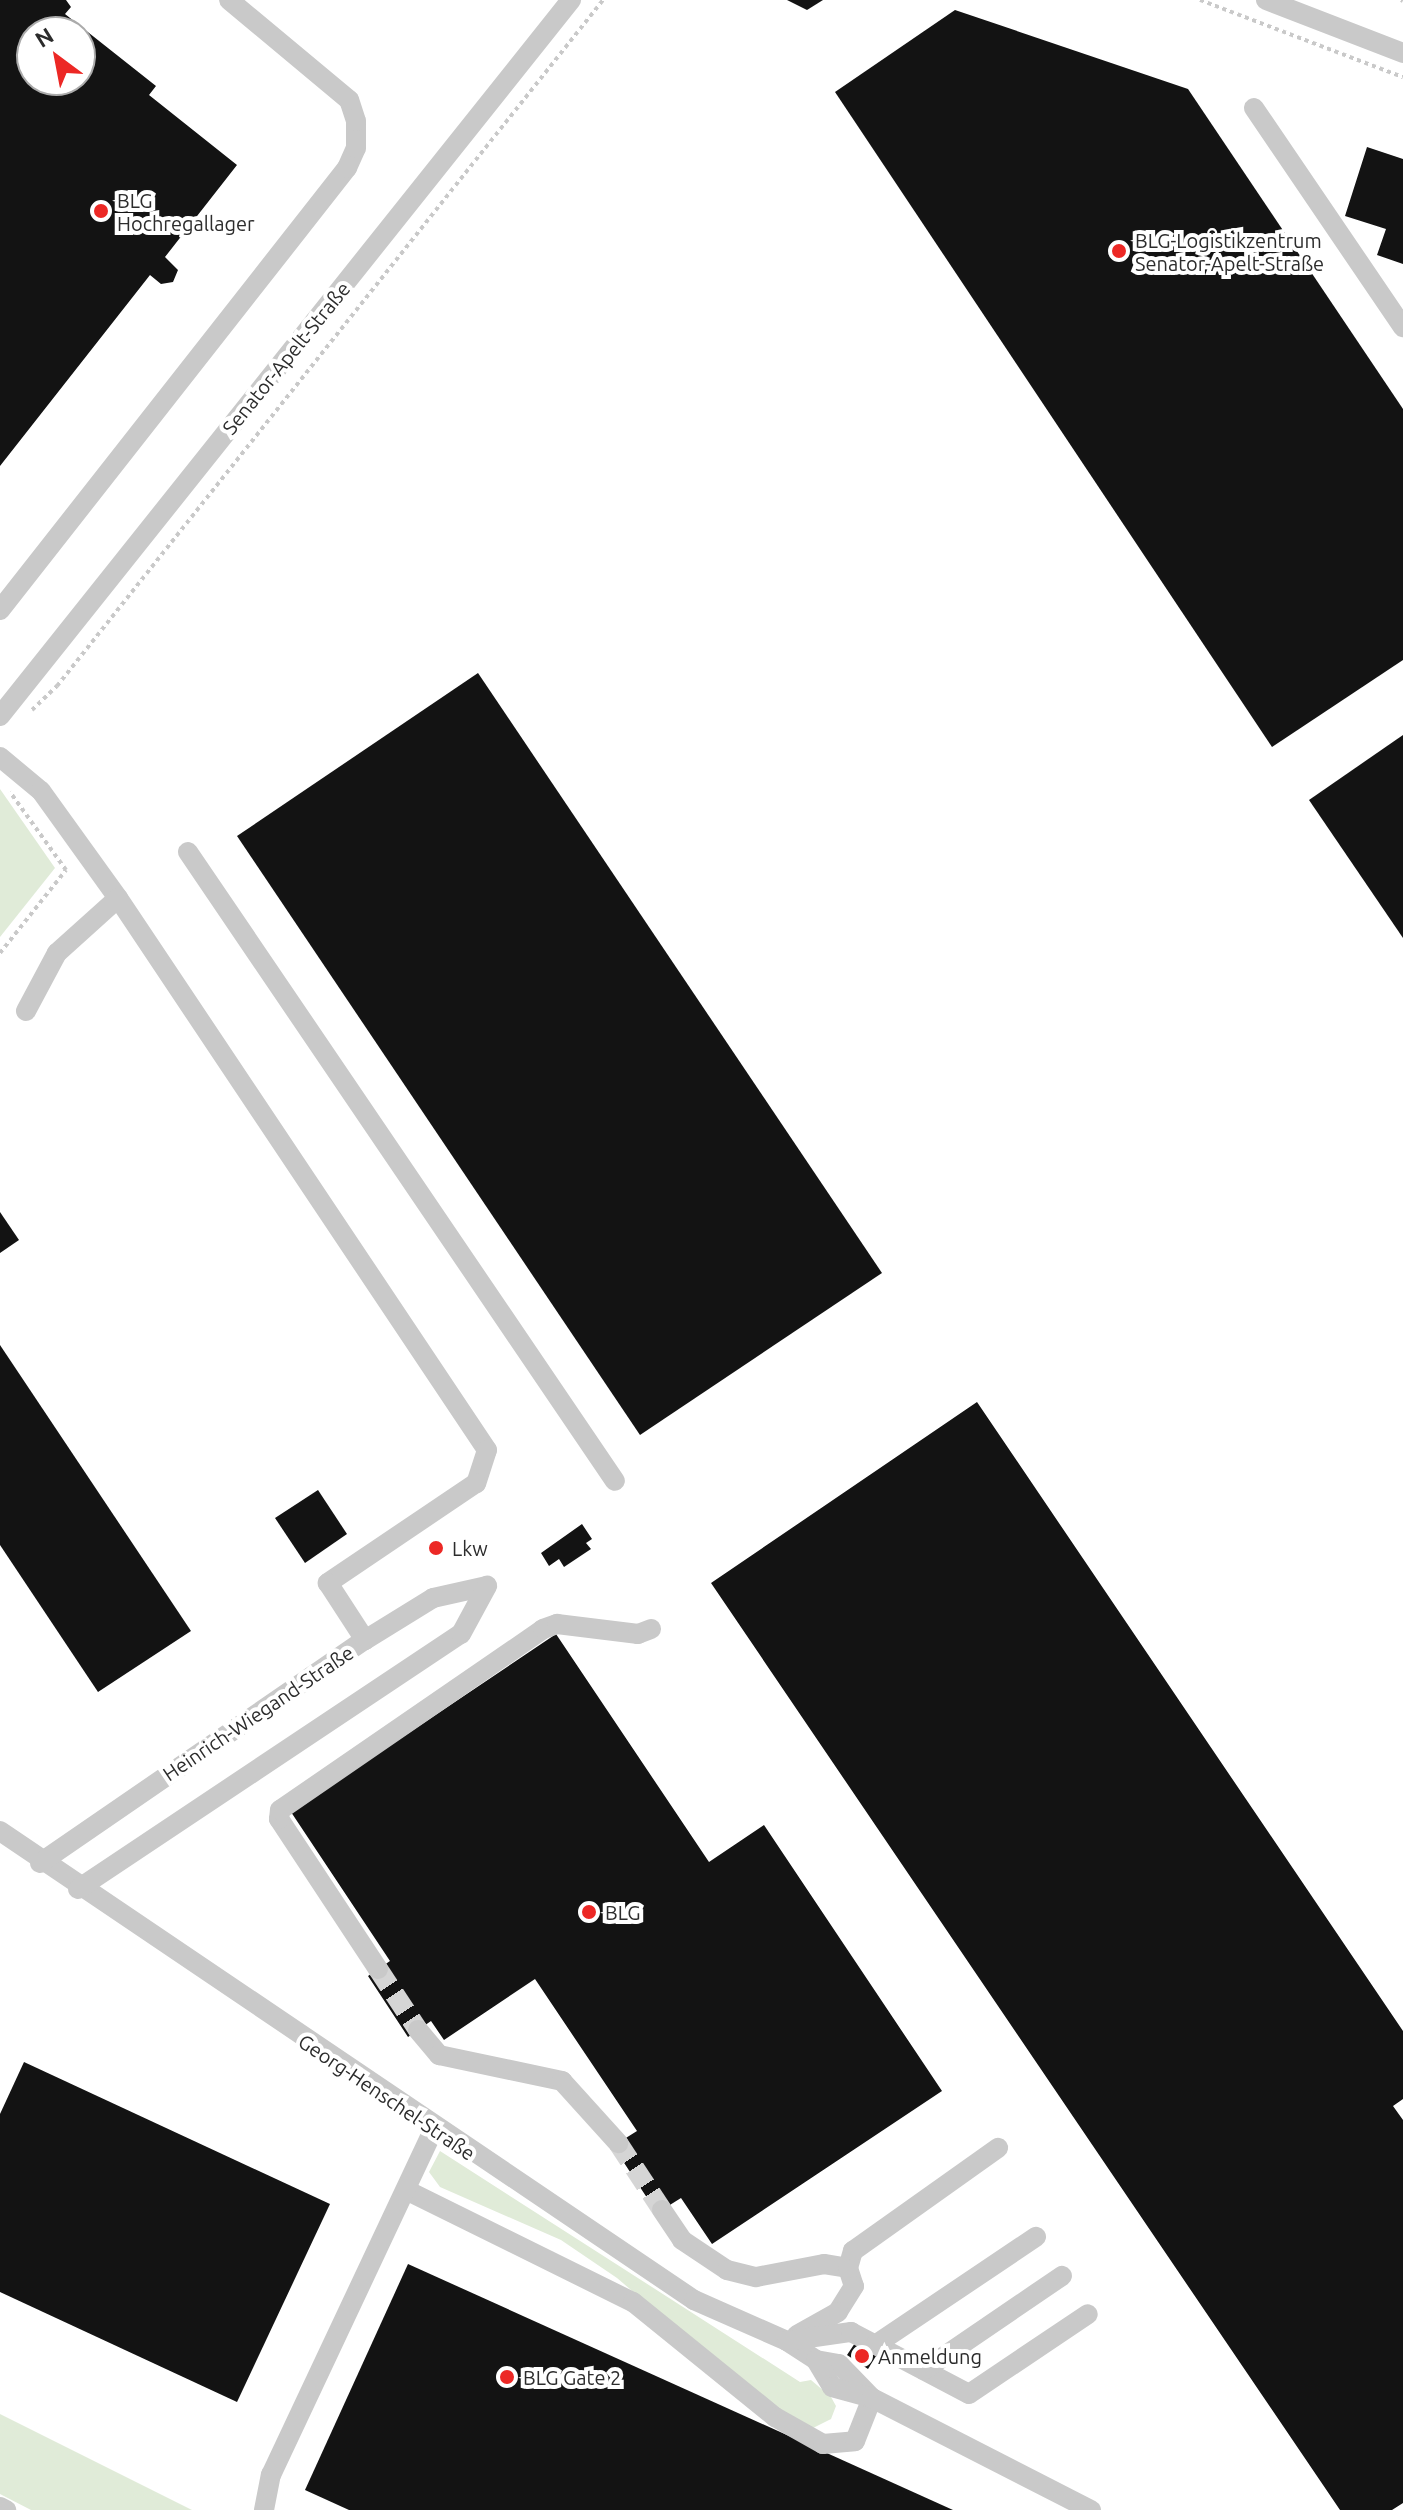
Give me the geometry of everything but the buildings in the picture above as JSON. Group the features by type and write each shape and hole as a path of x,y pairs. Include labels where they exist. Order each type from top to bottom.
{"street":[{"path":"0,610 347,168 356,148 356,121 349,100 229,0"},
{"name":"Senator-Apelt-Straße","path":"0,716 571,0"},
{"path":"1266,0 1403,53"},
{"path":"1254,108 1403,327"},
{"path":"0,757 41,791 118,898 487,1450 476,1483 328,1583 365,1640"},
{"path":"188,852 615,1481"},
{"path":"26,1011 57,953 118,898"},
{"name":"Heinrich-Wiegand-Straße","path":"40,1863 365,1640 433,1598 487,1586 461,1634 78,1889"},
{"path":"378,1969 279,1819 280,1810 543,1629 557,1624 638,1634 651,1629"},
{"name":"Georg-Henschel-Straße","path":"0,1831 78,1889 694,2300 787,2341 816,2360 832,2387 872,2398 1091,2510"},
{"path":"418,2030 439,2055 562,2081 618,2143"},
{"path":"264,2510 271,2475 408,2191 434,2129"},
{"path":"787,2341 838,2312 854,2286 848,2268 853,2251 998,2148"},
{"path":"408,2191 633,2302 775,2417 823,2444 855,2441 872,2398"},
{"path":"662,2210 682,2240 727,2270 756,2277 824,2264 848,2268"},
{"path":"875,2345 1036,2237"},
{"path":"924,2370 1062,2276"},
{"path":"787,2341 851,2332 969,2394 1088,2314"},
{"path":"0,2507 6,2510"}],"path":[{"path":"27,714 57,686 603,0"},
{"path":"1200,0 1403,77"},
{"path":"0,953 66,870 7,788"}],"green space":[{"path":"0,789 55,868 0,937"},
{"path":"440,2151 800,2382 811,2380 831,2397 836,2406 831,2419 813,2428 781,2418 617,2278 561,2240 440,2187 429,2172"},
{"path":"0,2414 192,2510 31,2510 0,2494"}],"tunnel":[{"path":"378,1969 418,2030"},
{"path":"618,2143 662,2210"}],"place":[{"name":"BLG Hochregallager","path":"101,211"},
{"name":"BLG-Logistikzentrum Senator-Apelt-Straße","path":"1119,251"},
{"name":"Lkw","path":"436,1548"},
{"name":"BLG","path":"589,1912"},
{"name":"Anmeldung","path":"862,2356"},
{"name":"BLG Gate 2","path":"507,2377"}]}
